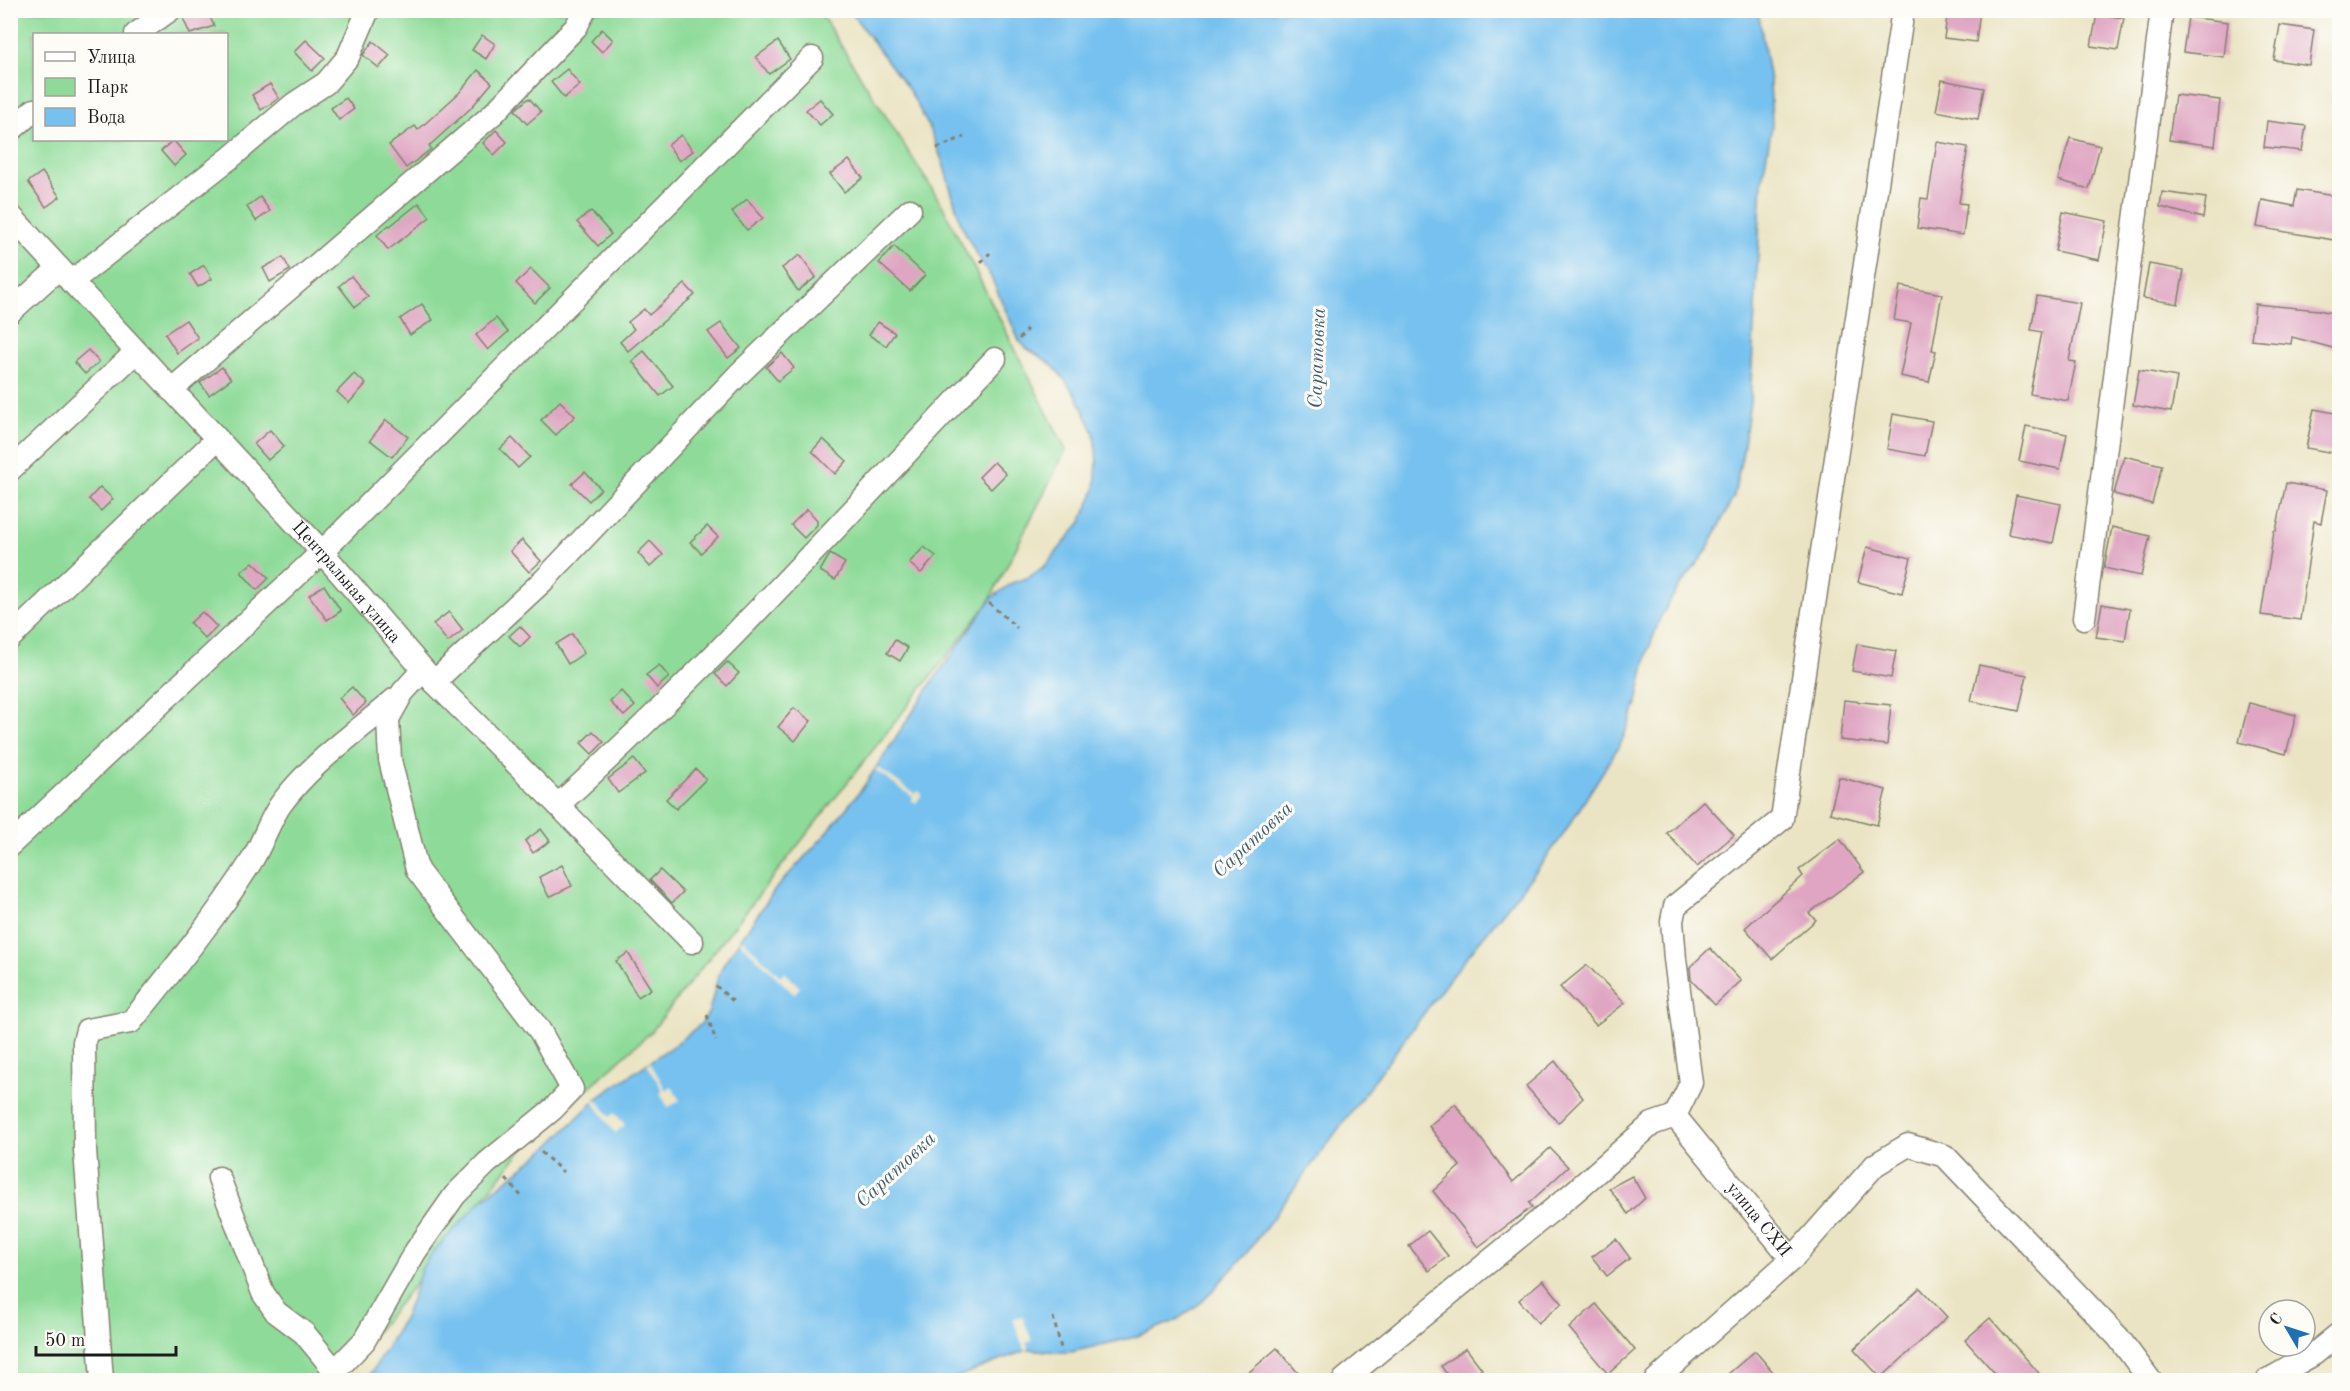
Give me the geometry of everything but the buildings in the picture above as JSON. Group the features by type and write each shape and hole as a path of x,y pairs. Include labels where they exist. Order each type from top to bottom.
{"street":[{"path":"137,33 170,10"},
{"path":"10,312 230,158 294,104 326,83 348,57 368,10"},
{"path":"171,390 493,114 576,27 585,10"},
{"path":"1344,1380 1573,1193 1652,1124 1675,1116 1691,1083 1672,921 1675,906 1782,819 1903,10"},
{"path":"2084,618 2162,10"},
{"path":"10,844 322,552 812,58"},
{"path":"10,131 33,111"},
{"path":"102,1380 85,1150 84,1042 87,1030 131,1022 223,905 251,862 280,805 314,765 403,692 428,676 544,580 738,375 910,210"},
{"name":"Центральная улица","path":"10,214 322,552 428,676 558,804 692,942"},
{"path":"10,470 135,352"},
{"path":"558,804 630,739 751,618 995,359"},
{"path":"10,638 217,439"},
{"path":"219,1178 262,1293 276,1312 304,1333 335,1371 364,1341 415,1252 455,1195 487,1163 538,1122 572,1089 540,1031 417,870 390,760 388,719 403,692"},
{"name":"улица СХИ","path":"1675,1116 1791,1259 1875,1165 1908,1145 1945,1156 2118,1337 2150,1380"},
{"path":"1656,1380 1791,1259"},
{"path":"2268,1380 2314,1354 2340,1333"}],"path":[{"path":"937,148 964,137"},
{"path":"981,262 990,253"},
{"path":"1019,339 1027,329"},
{"path":"989,603 1017,628"},
{"path":"716,986 735,1002"},
{"path":"707,1015 716,1041"},
{"path":"541,1152 563,1172"},
{"path":"506,1179 522,1197"},
{"path":"1053,1317 1062,1352"}],"green space":[{"path":"10,11 819,11 941,203 1066,450 987,605 651,1032 527,1143 481,1201 433,1252 423,1266 418,1280 337,1380 11,1380"}],"water":[{"name":"Саратовка","path":"850,11 1758,11 1770,81 1772,125 1762,181 1750,401 1734,496 1706,552 1676,591 1660,618 1647,654 1636,707 1621,743 1563,835 1450,978 1246,1254 1202,1302 1175,1321 1135,1337 1071,1352 1029,1349 950,1380 365,1380 404,1318 423,1266 433,1252 481,1201 549,1146 596,1099 701,1024 709,1012 724,963 777,887 825,835 864,786 933,681 993,597 1012,583 1029,577 1046,565 1081,522 1095,490 1097,461 1094,433 1076,395 1050,363 1026,348 1019,340 990,275 961,224 943,163 930,129 909,90"}],"pier":[{"path":"877,767 915,794 918,791 922,794 916,803 911,800 913,797 875,770"},
{"path":"742,939 780,976 784,972 800,987 794,994 740,942"},
{"path":"650,1062 666,1090 672,1087 680,1101 668,1107 660,1093 663,1091 647,1064"},
{"path":"596,1099 610,1117 615,1113 625,1125 615,1133 593,1101"},
{"path":"1022,1316 1032,1341 1026,1343 1029,1349 1025,1351 1013,1319"}]}
